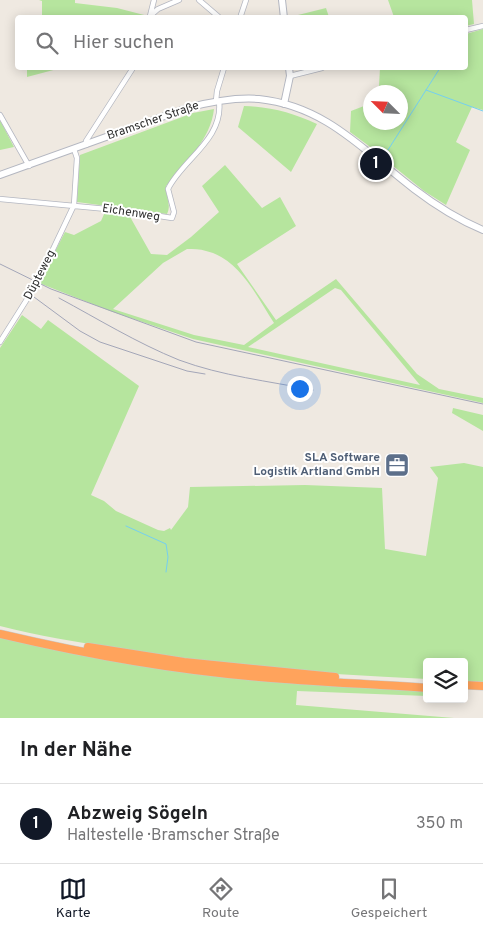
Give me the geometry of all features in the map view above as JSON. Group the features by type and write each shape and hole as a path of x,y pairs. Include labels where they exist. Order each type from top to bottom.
{"highway":[{"path":"0,628 66,644 184,662 347,678 423,683"},
{"path":"0,634 65,648 190,670 260,677 423,688"},
{"path":"468,685 483,686"},
{"path":"468,690 483,691"}],"street":[{"path":"150,15 154,0"},
{"path":"152,15 158,9 179,0"},
{"path":"199,0 216,15"},
{"path":"241,15 246,0"},
{"path":"282,0 284,15"},
{"path":"468,30 483,26"},
{"path":"86,145 86,141 132,70"},
{"path":"217,101 217,90 223,70"},
{"path":"284,104 290,76 289,70"},
{"path":"290,76 314,70"},
{"name":"Bramscher Straße","path":"0,175 187,108 217,101 256,99 304,110 334,126 358,142 435,204 483,230"},
{"name":"Eichenweg","path":"0,199 74,205 172,218 174,212 168,189 212,131 219,107 217,101"},
{"path":"0,115 29,166"},
{"path":"74,149 76,158 74,205"},
{"name":"Düpteweg","path":"0,342 32,293 74,205"}],"green space":[{"path":"39,0 75,0 75,3 117,8 144,15 42,15 42,1"},
{"path":"388,0 472,0 474,24 468,26 468,15 393,15"},
{"path":"326,8 328,15 298,15"},
{"path":"483,29 483,110 472,107 456,142 470,150 446,205 424,191 374,148 350,132 351,111 363,106 363,130 408,130 408,85 379,85 380,70 468,70 468,33"},
{"path":"27,70 53,70 27,77"},
{"path":"244,106 282,111 317,124 291,172 238,127"},
{"path":"214,109 212,120 203,140 166,186 169,207 167,214 77,202 80,155 193,113"},
{"path":"1,122 14,147 0,150"},
{"path":"225,165 262,208 280,197 296,226 237,264 276,320 336,279 417,374 439,389 483,398 483,403 193,339 110,311 39,283 65,232 74,235 101,221 105,212 129,215 151,254 167,255 219,212 202,186","holes":["187,249 199,249 218,255 238,270 274,323 244,345 194,335 113,309 163,263","335,288 341,290 420,385 248,347"]},
{"path":"22,315 41,329 48,320 139,386 91,495 104,501 116,511 158,530 164,531 170,528 171,530 188,507 190,487 305,485 382,488 385,549 426,556 438,478 430,467 464,463 483,467 483,682 468,681 468,658 423,658 423,679 349,675 232,664 155,654 58,639 0,626 0,348"},
{"path":"453,408 483,415 483,431 452,413"},
{"path":"0,637 106,659 212,674 266,680 423,691 423,696 297,691 296,705 454,718 0,718"}],"waterway":[{"path":"388,150 439,70"},
{"path":"426,90 483,111"},
{"path":"126,526 166,544 168,557 166,572"}],"railway":[{"path":"0,264 51,289 196,342 483,404"},
{"path":"34,297 80,331 100,342 187,371 205,374"},
{"path":"59,298 133,338 195,366 313,390"}],"place":[{"name":"Abzweig Sögeln","path":"376,164"},
{"name":"SLA Software Logistik Artland GmbH","path":"397,465"}]}
